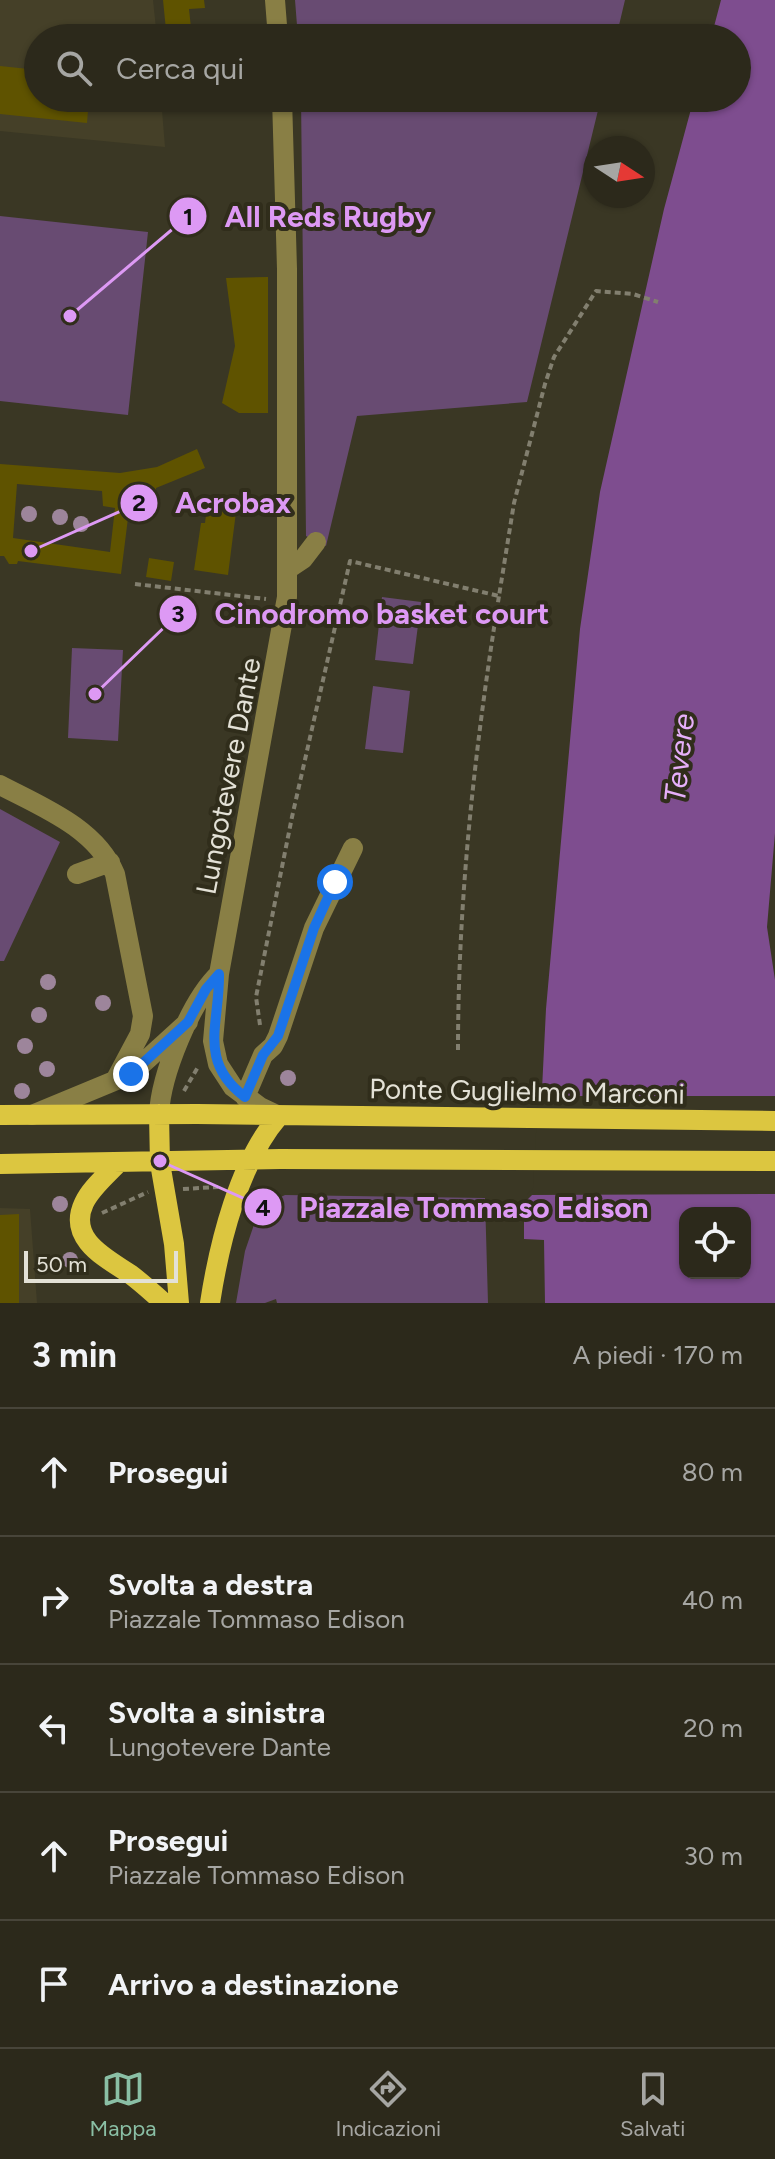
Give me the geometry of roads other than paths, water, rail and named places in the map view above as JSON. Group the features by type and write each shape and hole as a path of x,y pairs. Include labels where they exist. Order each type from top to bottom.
{"main road":[{"path":"159,1114 160,1163 174,1244 179,1303"},
{"name":"Ponte Guglielmo Marconi","path":"0,1115 775,1121"},
{"path":"210,1303 222,1245 251,1160 259,1140 279,1116"},
{"path":"0,1164 280,1159 775,1161"},
{"path":"117,1164 84,1203 81,1225 84,1235 100,1256 139,1281 164,1303"}],"street":[{"path":"275,0 277,24"},
{"name":"Lungotevere Dante","path":"188,1022 206,989 219,974 285,620 288,569 287,269 282,112"},
{"path":"288,569 303,559 316,542"},
{"path":"6,788 86,834 110,862 120,893 143,1016 140,1034 116,1079"},
{"path":"245,1097 263,1055 278,1036 314,928 353,848"},
{"path":"77,874 110,862"},
{"path":"219,974 213,1034 215,1055 226,1079 245,1097 279,1116"},
{"path":"30,1116 135,1072 188,1022"},
{"path":"159,1114 162,1085 188,1022"}],"water":[{"name":"Tevere","path":"721,0 775,0 775,833 767,927 775,980 775,1303 545,1303 544,1240 524,1239 524,1203 537,1190 546,1009 580,629 600,492 664,209 690,112 751,112 751,24 715,24"}],"place":[{"name":"All Reds Rugby","path":"70,316"},
{"name":"Acrobax","path":"31,551"},
{"name":"Cinodromo basket court","path":"95,694"},
{"name":"Piazzale Tommaso Edison","path":"160,1161"}]}
